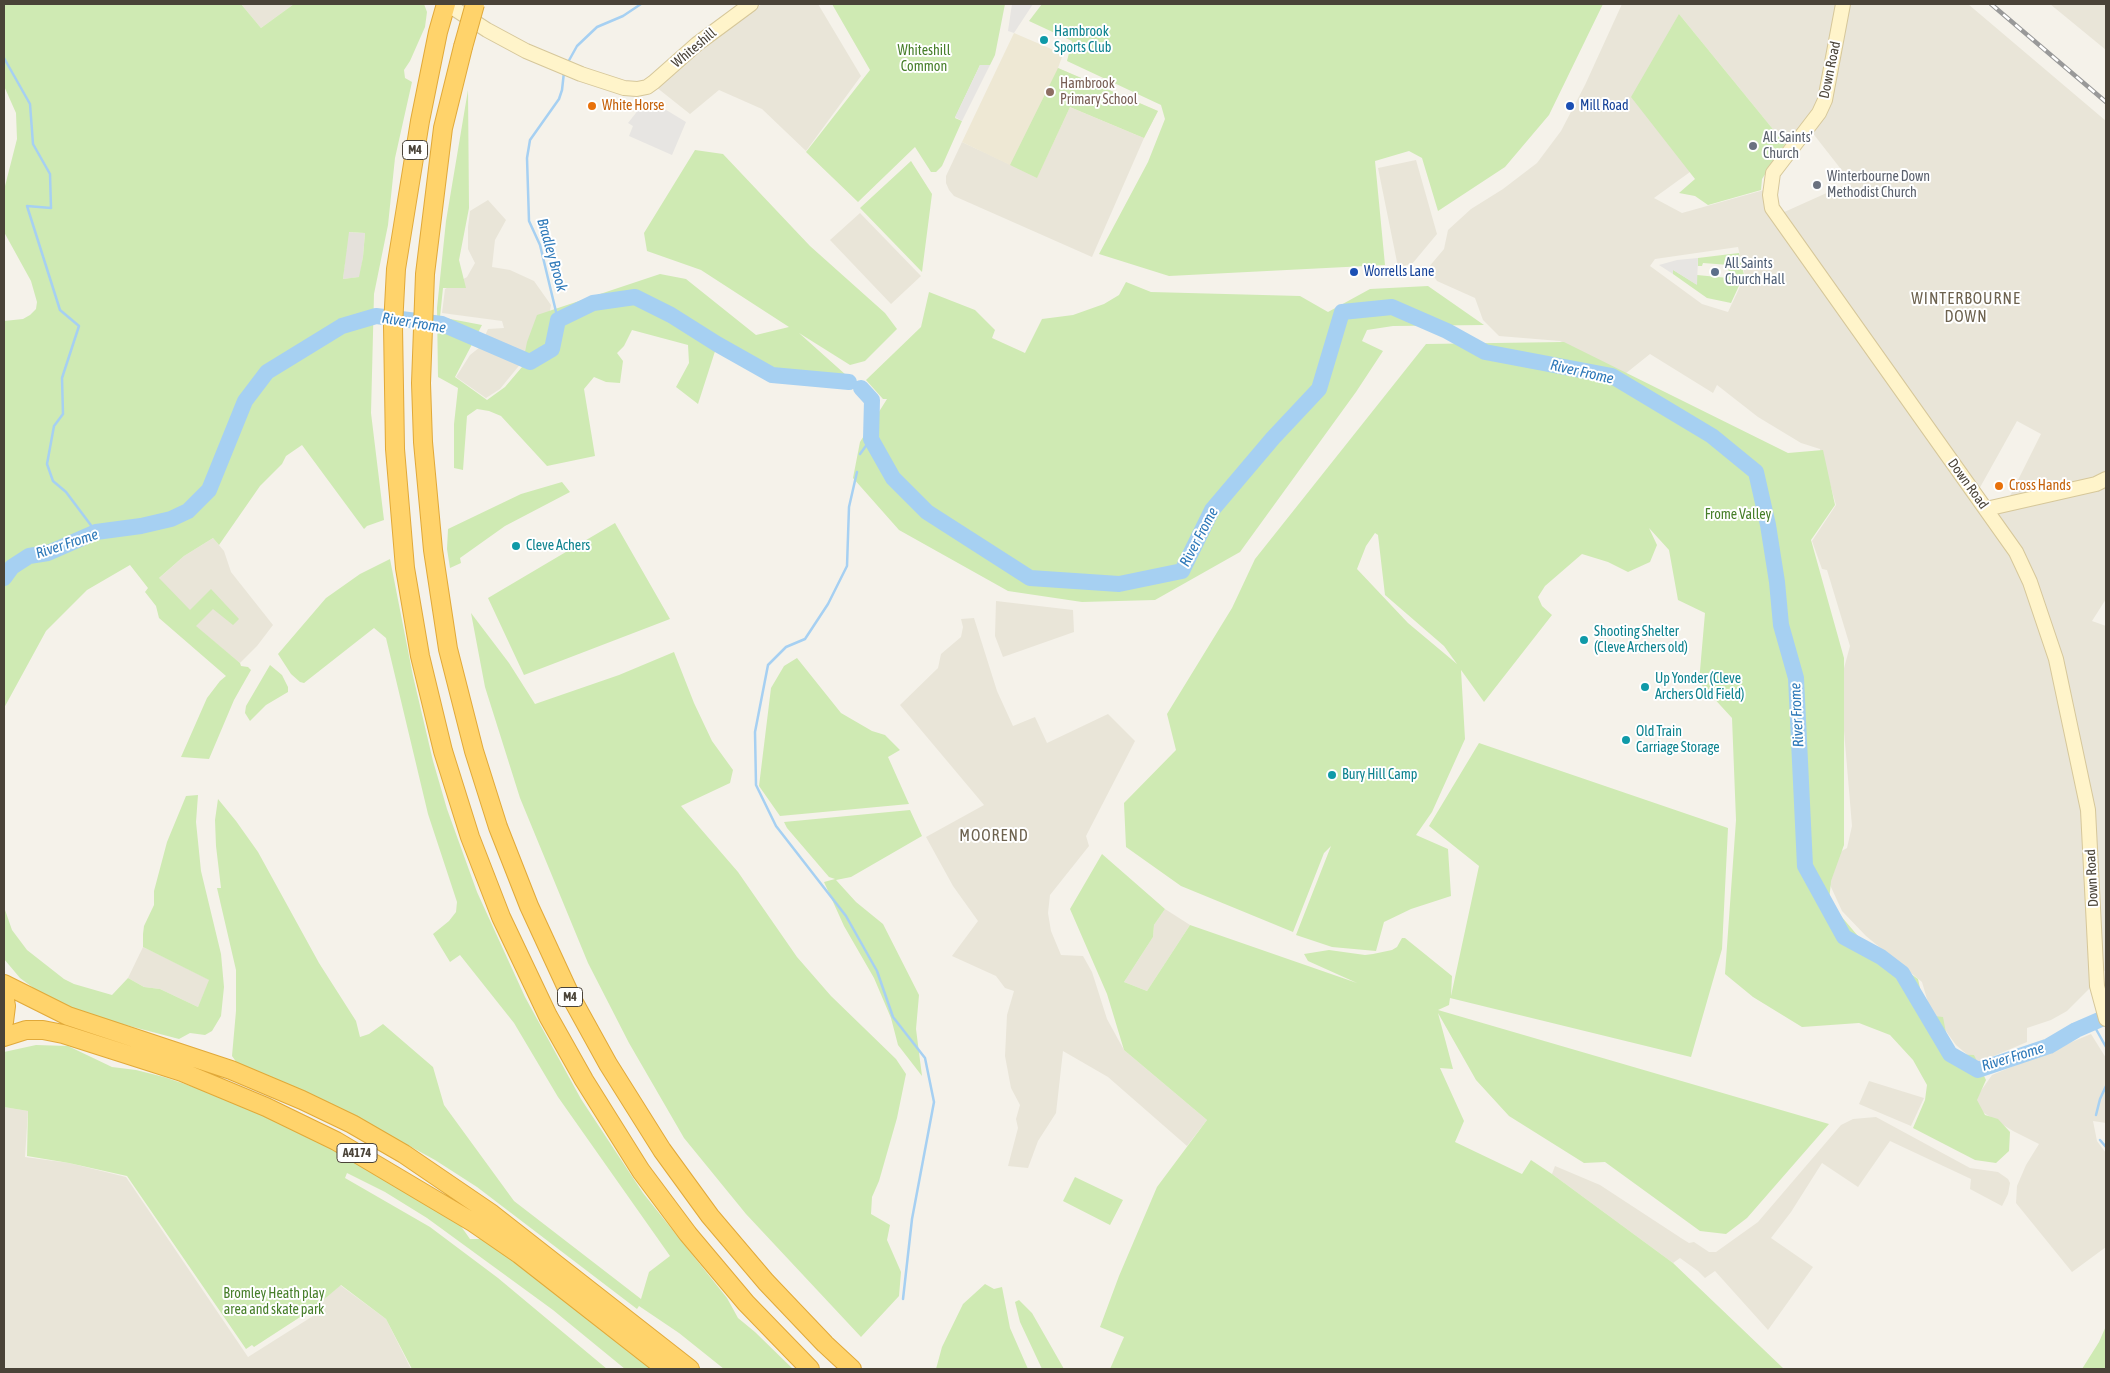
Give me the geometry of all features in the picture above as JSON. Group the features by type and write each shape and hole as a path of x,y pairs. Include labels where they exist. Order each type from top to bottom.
{"highway":[{"name":"M4","path":"447,4 438,32 420,121 396,268 393,326 395,449 405,568 420,656 443,751 470,837 502,917 548,1016 584,1080 641,1171 688,1234 746,1303 810,1369"},
{"name":"M4","path":"475,4 443,128 425,274 422,383 423,442 432,550 448,648 474,751 501,835 529,906 571,998 608,1064 662,1150 710,1216 766,1282 825,1344 852,1369"},
{"name":"A4174","path":"4,973 42,1004"},
{"name":"A4174","path":"4,984 68,1016 231,1070 302,1100 352,1124 426,1168 492,1214 690,1369"},
{"path":"4,994 6,1006 4,1022"},
{"name":"A4174","path":"4,1037 26,1030 42,1030 81,1040 182,1072 266,1107 336,1141 474,1222 519,1254 666,1369"}],"street":[{"name":"Whiteshill","path":"447,4 507,42 549,61 624,88 637,89 647,87 654,82 697,44 751,4"},
{"name":"Down Road","path":"1843,4 1825,100 1819,113 1773,173 1770,195 1772,208 2016,552 2030,582 2056,659 2088,810 2099,996 2106,1019"},
{"path":"1986,509 2096,484 2106,479"}],"shaded area":[{"path":"241,4 294,4 261,28"},
{"path":"762,4 818,4 861,76 806,151 762,109 719,90 690,114 656,87 702,46"},
{"path":"1012,4 1033,4 1014,33 1008,31"},
{"path":"1622,4 1968,4 2106,121 2106,599 2092,621 2106,626 2106,971 2093,970 2091,987 2067,1011 2051,1020 2027,1028 2027,1042 1977,1063 1956,1045 1930,1009 1922,982 1866,936 1842,911 1820,863 1847,848 1852,826 1840,683 1850,646 1827,570 1822,569 1812,541 1836,505 1820,449 1801,443 1758,417 1717,385 1713,393 1650,354 1625,374 1560,341 1499,336 1483,320 1475,298 1437,281 1428,268 1444,249 1448,230 1471,209 1503,189 1537,163 1561,131 1585,85","holes":["1679,14 1785,144 1804,122 1851,182 1771,218 1767,213 1764,190 1682,213 1654,198 1690,172","1738,247 1745,276 1728,312 1702,304 1650,266 1655,259","2017,421 2041,434 2008,500 1988,504 1978,491"]},
{"path":"2050,4 2106,4 2106,50"},
{"name":"Hambrook Primary School","path":"1014,33 1063,54 1058,68 1158,111 1144,138 1070,107 1037,178 962,142"},
{"path":"980,65 990,65 962,121 955,117"},
{"path":"658,105 686,122 672,155 629,136 633,126 628,123 639,109 649,106 655,110"},
{"path":"1070,107 1144,138 1092,257 954,196 946,183 946,176 962,142 1037,177"},
{"path":"1416,160 1437,234 1412,264 1398,267 1378,168"},
{"path":"488,200 506,220 495,240 492,267 510,270 534,281 551,305 549,316 531,351 500,389 486,398 456,377 470,355 480,347 488,329 504,328 502,321 442,313 445,289 467,277 475,263 468,249 470,211"},
{"path":"860,213 921,276 891,304 830,240"},
{"path":"348,232 365,233 363,257 360,277 343,279"},
{"path":"1698,258 1697,285 1673,270 1673,274 1659,265 1677,260"},
{"path":"213,538 224,551 231,572 273,625 257,646 240,663 148,588 184,556"},
{"path":"996,601 1073,610 1074,632 1003,657 995,636"},
{"path":"974,618 997,691 1013,726 1035,717 1047,743 1108,714 1135,741 1086,836 1089,846 1050,895 1048,913 1051,931 1061,955 1083,956 1092,972 1107,1019 1124,1050 1207,1120 1187,1146 1108,1077 1063,1051 1056,1113 1038,1141 1028,1168 1008,1166 1018,1128 1016,1119 1020,1105 1011,1088 1005,1056 1007,1015 1014,991 1005,988 996,976 952,956 978,921 953,886 926,837 984,805 900,705 938,668 941,654 961,637 963,627 961,619"},
{"path":"1165,909 1190,925 1147,991 1124,982 1153,937 1154,925"},
{"path":"143,947 210,980 198,1007 160,989 144,987 128,978"},
{"path":"2091,1034 2106,1058 2106,1123 2093,1121 2097,1141 2106,1153 2106,1247 2072,1272 2016,1203 2017,1186 2026,1165 2039,1144 2013,1131 1971,1105 1992,1075"},
{"path":"1869,1081 1924,1098 1911,1126 1859,1104"},
{"path":"4,1107 28,1111 25,1157 69,1163 126,1177 248,1357 313,1316 311,1311 340,1285 386,1319 411,1369 4,1369"},
{"path":"1876,1117 1970,1168 1998,1172 2008,1179 2010,1183 2008,1194 2002,1206 1970,1189 1971,1179 1890,1141 1858,1187 1822,1163 1791,1212 1771,1238 1813,1267 1768,1330 1715,1271 1705,1278 1680,1258 1673,1263 1552,1174 1555,1166 1600,1185 1689,1243 1694,1242 1709,1252 1716,1252 1758,1222 1841,1125 1853,1119"}],"green space":[{"path":"4,4 241,4 261,28 294,4 424,4 427,12 425,27 404,70 405,78 412,82 395,158 388,225 374,294 371,413 384,520 367,526 364,529 302,445 286,456 282,464 260,486 219,545 213,538 184,556 159,578 190,610 211,589 239,619 233,625 213,609 196,626 240,663 241,666 248,667 251,670 234,700 209,759 181,757 207,698 226,676 159,618 156,606 145,592 148,588 130,565 87,590 46,631 4,708 4,321 23,319 30,315 36,309 37,302 31,281 4,232 4,190 17,139 16,113 4,86","holes":["349,232 365,233 359,277 343,279"]},
{"name":"Whiteshill Common","path":"832,4 1005,4 995,55 990,65 980,65 955,118 962,121 942,166 936,172 931,172 915,147 858,202 806,152 870,70"},
{"path":"1042,4 1603,4 1549,115 1505,167 1438,211 1422,158 1409,151 1375,161 1385,265 1169,276 1099,254 1148,162 1165,119 1161,105 1067,61 1072,41 1029,21"},
{"path":"1679,14 1785,144 1762,179 1761,190 1708,205 1695,196 1679,193 1695,179 1631,97"},
{"path":"1058,68 1158,111 1144,138 1070,107 1037,178 1010,165"},
{"path":"468,90 469,208 459,260 466,288 443,288 440,317 482,325 455,377 487,400 505,387 522,367 527,342 537,315 660,274 686,279 756,335 789,327 701,270 647,251 644,233 695,150 723,154 810,246 885,313 897,329 865,361 850,365 799,333 846,375 766,370 718,342 698,404 676,387 689,363 688,345 632,330 624,346 617,353 623,361 620,383 606,382 594,377 584,389 595,456 547,466 501,416 477,409 467,416 463,470 454,468 454,424 458,388 438,377 437,308 446,221"},
{"path":"911,161 932,194 922,272 860,208"},
{"path":"1739,253 1744,275 1731,303 1707,298 1673,274 1672,269 1696,284 1697,275 1728,278 1729,265 1703,263 1702,266 1698,266 1698,258"},
{"path":"1126,282 1151,292 1300,296 1328,312 1370,289 1428,286 1484,325 1393,326 1367,330 1362,341 1383,351 1356,392 1240,552 1155,600 1082,602 1008,591 899,530 853,478 860,442 887,399 883,399 866,380 921,327 929,292 975,310 995,330 992,338 1025,353 1042,319 1073,315 1104,304 1119,295"},
{"name":"Frome Valley","path":"1564,342 1788,453 1823,450 1835,505 1811,540 1844,658 1844,845 1831,881 1829,902 1858,936 1918,979 1926,1015 1943,1017 1950,1054 1974,1055 1986,1080 1977,1100 1985,1115 1998,1119 2010,1132 2009,1151 1996,1163 1975,1160 1913,1128 1925,1100 1927,1085 1913,1060 1890,1035 1859,1023 1802,1027 1753,997 1725,974 1736,820 1732,718 1699,682 1705,613 1678,600 1669,550 1649,528 1657,545 1650,562 1628,572 1608,562 1582,554 1545,586 1538,597 1542,606 1552,615 1484,702 1461,670 1465,739 1432,812 1416,835 1448,849 1451,896 1411,909 1384,922 1376,951 1332,947 1296,935 1331,846 1324,853 1293,932 1181,886 1126,847 1124,803 1176,750 1167,714 1232,608 1255,559 1426,344","holes":["1375,533 1378,535 1385,595 1444,646 1457,664 1408,623 1357,569 1366,546"]},
{"path":"562,482 570,492 505,526 460,558 461,563 450,568 447,549 448,529 521,494"},
{"path":"615,523 670,619 524,675 488,598"},
{"path":"390,559 413,676 433,761 447,809 477,892 525,997 581,1099 643,1193 727,1298 738,1318 793,1369 724,1369 679,1333 639,1306 637,1309 477,1187 435,1160 351,1114 237,1063 232,1056 236,1011 236,970 217,888 221,888 215,820 218,799 258,852 319,963 356,1021 360,1037 369,1034 383,1024 433,1067 444,1105 514,1201 641,1299 649,1272 670,1256 558,1097 514,1023 460,955 450,962 433,934 449,921 456,912 457,902 428,814 386,638 374,628 304,683 291,674 278,654 326,598 360,574"},
{"path":"471,613 509,663 535,704 619,675 674,652 694,703 712,741 733,770 730,783 681,806 738,872 797,957 831,996 896,1059 906,1074 897,1118 879,1181 872,1197 871,1214 890,1225 887,1240 901,1272 899,1296 861,1337 746,1214 684,1138 629,1043 588,963 520,798 485,687"},
{"path":"797,658 841,713 872,731 885,735 900,750 888,757 909,804 780,816 759,786 771,688 784,666"},
{"path":"270,665 282,675 288,687 288,692 266,705 250,721 245,713 246,706"},
{"path":"1479,743 1728,828 1722,949 1691,1057 1450,998 1449,1005 1438,1010 1829,1124 1747,1218 1726,1234 1700,1231 1605,1162 1584,1163 1509,1116 1476,1080 1438,1013 1453,1069 1440,1068 1464,1121 1455,1142 1522,1174 1531,1160 1552,1174 1673,1263 1784,1369 1110,1369 1124,1337 1100,1327 1119,1276 1157,1187 1207,1120 1124,1050 1107,994 1070,909 1102,854 1165,909 1154,925 1153,937 1124,982 1147,991 1190,925 1357,983 1308,961 1304,954 1329,950 1365,955 1373,954 1392,950 1397,947 1402,938 1405,938 1452,976 1451,996 1479,866 1429,826"},
{"path":"198,795 196,822 201,871 221,954 224,987 221,1016 212,1031 205,1035 190,1033 179,1039 99,1018 51,1001 20,978 4,959 4,907 12,930 27,950 64,979 74,984 112,995 128,978 144,987 160,989 198,1007 209,980 143,947 143,934 144,926 154,905 154,891 167,842 186,796"},
{"path":"910,810 922,836 851,877 836,880 856,902 883,924 919,995 916,1029 922,1076 898,1045 891,1018 874,978 844,926 824,882 835,879 829,877 784,822"},
{"name":"Bromley Heath play area and skate park","path":"36,1045 68,1046 112,1067 136,1070 164,1077 241,1103 393,1180 458,1222 470,1239 485,1239 544,1283 603,1332 622,1343 656,1369 625,1369 553,1310 427,1218 385,1192 347,1173 345,1178 430,1227 498,1278 607,1369 412,1369 386,1319 341,1285 314,1308 254,1347 252,1345 246,1349 127,1176 27,1156 28,1111 4,1107 4,1052"},
{"path":"1075,1177 1123,1200 1110,1225 1063,1201"},
{"path":"985,1284 994,1289 1002,1287 1010,1328 1028,1369 936,1369 942,1347 963,1304"},
{"path":"1019,1300 1032,1313 1064,1369 1042,1369 1020,1322 1015,1302"},
{"path":"2106,1326 2106,1369 2082,1369 2099,1342"}],"waterway":[{"name":"Bradley Brook","path":"567,64 577,46 597,27 623,16 641,4"},
{"path":"4,58 30,104 33,144 50,174 51,208 27,206 60,310 79,326 62,378 63,414 54,426 47,464 53,481 66,492 96,532"},
{"name":"Bradley Brook","path":"558,320 540,245 529,221 527,158 530,140 559,99 564,72"},
{"name":"River Frome","path":"4,578 12,567 29,556 48,553 96,532 141,526 171,519 188,511 209,490 245,401 267,372 342,326 376,316 442,324 530,362 552,349 558,320 593,303 635,297 671,315 772,375 849,382"},
{"name":"River Frome","path":"861,388 872,400 871,439 893,478 927,512 1030,578 1119,584 1182,571 1212,510 1273,438 1319,389 1342,312 1392,307 1447,331 1485,352 1612,376 1712,436 1756,472 1768,525 1777,582 1781,625 1796,678 1805,866 1844,937 1881,957 1902,973 1950,1054 1978,1070 2049,1046 2076,1030 2106,1017"},
{"path":"860,454 871,439"},
{"path":"857,472 849,507 847,566 828,604 805,639 786,647 768,665 755,732 756,785 776,826 846,916 877,971 893,1017 925,1058 934,1102 912,1219 903,1299"},
{"path":"2092,1022 2106,1047"},
{"path":"2096,1115 2106,1086"},
{"path":"2100,1140 2106,1147"}],"railway":[{"path":"1991,4 2106,102"}],"place":[{"name":"Hambrook Sports Club","path":"1044,40"},
{"name":"Hambrook Primary School","path":"1050,92"},
{"name":"White Horse","path":"592,106"},
{"name":"Mill Road","path":"1570,106"},
{"name":"All Saints' Church","path":"1753,146"},
{"name":"Winterbourne Down Methodist Church","path":"1817,185"},
{"name":"Worrells Lane","path":"1354,272"},
{"name":"All Saints Church Hall","path":"1715,272"},
{"name":"Cross Hands","path":"1999,486"},
{"name":"Cleve Achers","path":"516,546"},
{"name":"Shooting Shelter (Cleve Archers old)","path":"1584,640"},
{"name":"Up Yonder (Cleve Archers Old Field)","path":"1645,687"},
{"name":"Old Train Carriage Storage","path":"1626,740"},
{"name":"Bury Hill Camp","path":"1332,775"}],"district":[{"name":"WINTERBOURNE DOWN","path":"1966,308"},
{"name":"MOOREND","path":"994,836"}]}
